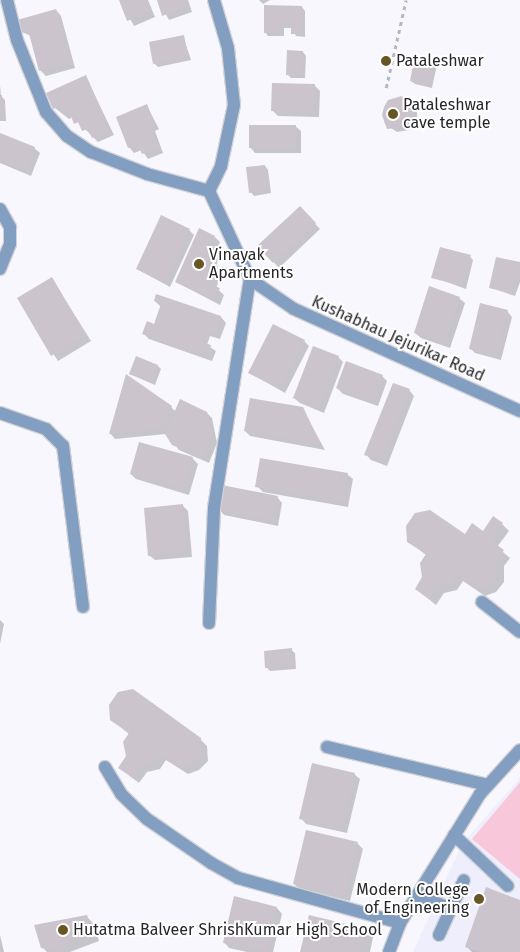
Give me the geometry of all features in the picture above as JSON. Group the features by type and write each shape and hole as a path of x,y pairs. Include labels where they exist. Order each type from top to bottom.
{"street":[{"path":"8,0 17,40 46,112 67,136 99,155 147,174 209,191 221,166 234,105 228,48 214,0"},
{"name":"Kushabhau Jejurikar Road","path":"209,191 250,279 294,310 520,412"},
{"path":"0,210 10,227 10,244 0,269"},
{"path":"208,623 214,508 250,279"},
{"path":"0,413 46,429 63,446 83,607"},
{"path":"482,602 520,632"},
{"path":"327,747 488,785"},
{"path":"391,952 400,923 454,835 488,785 520,750"},
{"path":"105,767 121,794 147,819 224,871 238,878 400,923"},
{"path":"454,835 508,886"},
{"path":"439,935 464,880"},
{"path":"417,895 450,908"}],"path":[{"path":"386,88 406,0"}],"shaded area":[{"name":"Modern College of Engineering","path":"520,778 520,952 413,952 462,844"},
{"path":"520,782 520,879 472,839"}],"building":[{"path":"119,0 146,0 151,12 127,21"},
{"path":"157,0 185,0 188,7 162,16"},
{"path":"264,5 302,6 302,34 291,34 291,25 281,25 281,33 264,33"},
{"path":"56,9 71,62 39,71 28,30 21,33 17,20"},
{"path":"184,35 188,57 153,64 149,42"},
{"path":"287,50 303,51 302,75 286,75"},
{"path":"415,55 434,59 429,85 410,81"},
{"path":"86,75 110,130 92,138 88,129 82,131 78,122 74,124 69,111 63,114 59,106 53,109 46,93"},
{"path":"272,83 315,84 314,112 271,111"},
{"path":"0,95 2,95 4,118 0,118"},
{"path":"402,96 414,103 414,116 406,127 387,129 382,115 384,107 388,100"},
{"path":"147,104 155,124 150,126 159,148 142,154 138,144 128,148 116,117"},
{"path":"249,125 296,125 296,148 249,148"},
{"path":"0,133 35,147 26,171 0,161"},
{"path":"265,165 268,190 249,193 246,167"},
{"path":"300,206 316,223 273,263 257,246"},
{"path":"161,215 190,229 165,283 136,269"},
{"name":"Vinayak Apartments","path":"199,228 215,236 210,247 216,249 210,262 218,266 210,284 220,288 214,300 175,282"},
{"path":"440,247 471,255 463,286 431,278"},
{"path":"496,257 520,262 520,280 515,279 512,293 489,288"},
{"path":"52,277 86,335 51,356 17,298"},
{"path":"429,286 460,297 445,343 414,333"},
{"path":"156,294 221,316 215,335 205,331 201,342 211,345 207,357 142,334 147,321 154,324 161,304 154,301"},
{"path":"480,303 508,310 496,355 469,349"},
{"path":"273,324 305,340 280,389 248,373"},
{"path":"313,346 339,356 319,408 293,398"},
{"path":"136,356 158,365 152,383 129,374"},
{"path":"346,361 383,375 373,402 336,388"},
{"path":"126,374 172,406 164,429 109,434"},
{"path":"393,383 410,389 381,461 364,455"},
{"path":"250,398 303,407 321,445 244,431"},
{"path":"180,399 207,412 213,437 203,458 172,445 165,434"},
{"path":"139,442 193,457 184,490 130,474"},
{"path":"260,458 348,473 343,502 255,487"},
{"path":"222,485 278,496 272,521 217,510"},
{"path":"183,504 187,552 148,556 144,508"},
{"path":"430,510 465,534 472,523 483,531 493,516 503,523 490,540 504,550 497,559 498,575 489,585 477,589 456,575 450,584 437,587 429,599 415,589 422,577 420,563 426,554 407,542 406,526 415,513"},
{"path":"292,648 293,666 265,668 264,651"},
{"path":"133,689 201,738 201,754 192,764 180,768 159,754 153,763 140,765 132,777 118,768 126,756 123,742 129,733 110,720 109,705 118,692"},
{"path":"312,763 355,773 342,829 299,819"},
{"path":"306,830 358,842 345,897 293,884"},
{"path":"486,887 520,900 520,952 480,952 465,947"},
{"path":"234,896 277,907 267,952 223,943"},
{"name":"Hutatma Balveer ShrishKumar High School","path":"87,915 93,934 62,946 63,952 41,948 34,925"},
{"path":"309,915 367,929 361,952 300,952"}],"place":[{"name":"Pataleshwar","path":"386,61"},
{"name":"Pataleshwar cave temple","path":"393,114"},
{"name":"Vinayak Apartments","path":"199,264"},
{"name":"Modern College of Engineering","path":"479,899"},
{"name":"Hutatma Balveer ShrishKumar High School","path":"63,930"}]}
